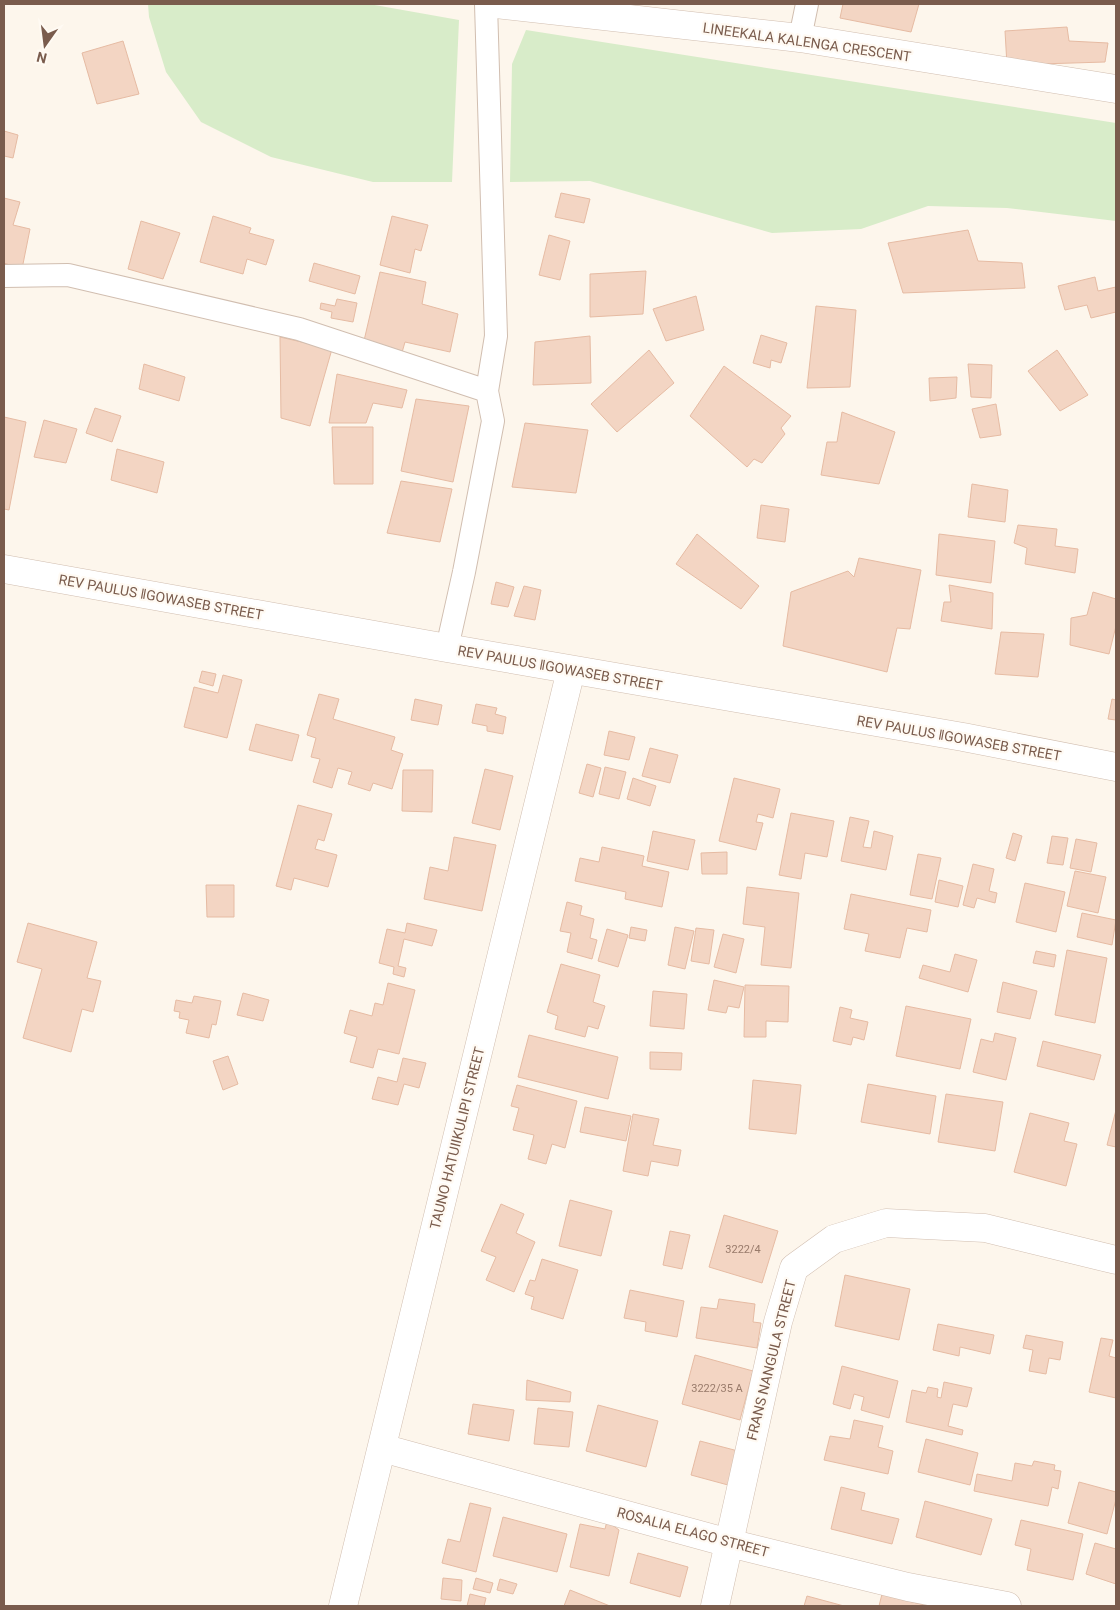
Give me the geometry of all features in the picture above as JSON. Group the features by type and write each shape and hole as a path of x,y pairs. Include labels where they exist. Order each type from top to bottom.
{"street":[{"name":"LINEEKALA KALENGA CRESCENT","path":"496,4 800,38 1116,89"},
{"name":"REV PAULUS ǁGOWASEB STREET","path":"4,569 571,670 954,735 1116,767"},
{"name":"TAUNO HATUIIKULIPI STREET","path":"342,1606 571,670"},
{"name":"FRANS NANGULA STREET","path":"715,1606 778,1322 794,1268 834,1239 886,1223 985,1228 1116,1260"},
{"name":"ROSALIA ELAGO STREET","path":"382,1448 729,1543 908,1588 1007,1606"}],"lane":[{"path":"447,648 464,572 493,421 487,391 496,336 486,4"},
{"path":"800,38 807,4"},
{"path":"4,276 68,275 279,324 487,391"}],"green space":[{"path":"148,4 369,4 459,20 452,182 373,182 271,157 201,122 166,72 149,17"},
{"path":"526,30 1116,123 1116,221 1007,208 928,206 861,229 772,233 590,181 510,182 512,64"}],"building":[{"path":"843,4 919,4 911,32 840,18"},
{"path":"1067,27 1069,41 1108,43 1105,62 1007,65 1005,31"},
{"path":"123,41 139,94 97,104 82,53"},
{"path":"4,131 18,135 13,158 4,156"},
{"path":"561,193 590,199 584,223 555,217"},
{"path":"4,198 20,202 13,225 30,229 22,269 4,263"},
{"path":"213,216 251,228 249,233 274,240 266,265 247,259 243,274 200,262"},
{"path":"392,216 428,225 421,251 415,249 410,273 380,265"},
{"path":"141,221 180,233 163,279 128,269"},
{"path":"968,230 978,261 1022,263 1025,288 903,293 888,243"},
{"path":"549,235 570,241 560,280 539,275"},
{"path":"314,263 360,276 355,294 309,281"},
{"path":"646,271 643,314 590,317 590,274"},
{"path":"380,272 426,282 422,304 458,314 450,352 405,342 401,356 363,345"},
{"path":"1095,277 1098,291 1116,287 1116,312 1091,318 1087,305 1065,310 1058,286"},
{"path":"696,296 704,330 666,341 653,309"},
{"path":"337,299 357,303 353,322 331,318 332,312 320,309 321,303 335,306"},
{"path":"816,306 856,310 850,387 807,388"},
{"path":"761,335 787,343 781,363 771,360 770,368 753,363"},
{"path":"590,336 591,383 533,385 535,342"},
{"path":"280,337 332,349 310,426 281,418"},
{"path":"649,350 674,383 617,432 591,404"},
{"path":"1057,350 1088,395 1060,411 1028,371"},
{"path":"144,364 185,377 179,401 139,389"},
{"path":"968,364 992,365 991,398 971,397"},
{"path":"724,366 791,416 781,428 785,434 762,463 754,459 747,467 690,416"},
{"path":"337,374 407,390 402,408 373,403 366,423 329,423"},
{"path":"957,377 956,398 930,401 929,378"},
{"path":"416,399 469,406 453,482 401,471"},
{"path":"996,404 1001,435 980,438 972,409"},
{"path":"95,408 121,416 112,442 86,433"},
{"path":"842,412 895,432 879,484 821,475 827,442 837,442"},
{"path":"4,417 26,422 9,510 4,509"},
{"path":"44,420 77,429 66,463 34,457"},
{"path":"525,423 588,430 576,493 512,487"},
{"path":"332,427 373,427 373,484 334,484"},
{"path":"117,449 164,462 157,493 111,480"},
{"path":"401,481 452,489 440,542 387,533"},
{"path":"972,484 1008,490 1005,522 968,517"},
{"path":"761,505 789,509 785,542 757,538"},
{"path":"1018,525 1057,529 1055,546 1078,549 1075,573 1025,564 1027,548 1014,543"},
{"path":"697,534 759,586 741,609 676,564"},
{"path":"939,534 995,541 991,583 936,575"},
{"path":"859,558 921,570 910,629 897,628 887,672 783,646 791,592 848,571 854,577"},
{"path":"496,582 514,587 508,607 491,604"},
{"path":"949,585 993,593 992,629 941,621 944,602 951,602"},
{"path":"524,586 541,590 535,620 514,616"},
{"path":"1093,592 1116,599 1116,626 1109,654 1070,645 1071,618 1087,615"},
{"path":"1001,632 1044,634 1038,677 995,674"},
{"path":"202,671 216,674 213,686 199,682"},
{"path":"223,675 242,680 227,738 184,727 194,687 218,693"},
{"path":"319,694 339,699 333,719 395,737 391,750 403,754 392,789 373,783 370,791 348,784 352,772 338,768 332,788 313,782 320,759 311,757 316,738 307,735"},
{"path":"415,699 442,705 438,725 411,720"},
{"path":"1112,699 1116,700 1116,720 1108,719"},
{"path":"476,704 497,708 495,714 506,717 503,734 487,731 487,726 472,723"},
{"path":"256,724 299,735 292,761 249,750"},
{"path":"609,731 635,737 629,760 604,755"},
{"path":"650,748 678,755 670,783 642,776"},
{"path":"587,764 601,768 593,797 579,793"},
{"path":"605,767 626,772 619,799 599,794"},
{"path":"485,769 513,776 500,830 472,823"},
{"path":"403,770 433,770 432,812 402,811"},
{"path":"633,778 656,786 650,806 627,799"},
{"path":"734,778 780,789 773,818 758,814 756,822 763,823 756,850 719,841"},
{"path":"298,805 332,814 324,841 318,839 315,849 337,855 328,887 294,878 291,890 276,886"},
{"path":"791,813 834,821 827,857 805,853 801,879 779,875"},
{"path":"850,817 869,821 863,847 871,848 874,831 893,836 886,870 841,861"},
{"path":"653,831 695,840 688,870 647,861"},
{"path":"1013,833 1022,836 1015,861 1006,858"},
{"path":"1052,836 1068,838 1063,865 1047,863"},
{"path":"454,837 496,845 482,911 424,899 430,867 448,871"},
{"path":"1076,839 1097,843 1091,872 1070,868"},
{"path":"602,847 644,856 642,866 669,872 662,907 625,899 626,892 575,881 580,858 599,862"},
{"path":"727,852 727,874 702,874 701,853"},
{"path":"918,854 941,858 932,899 910,895"},
{"path":"973,864 994,869 989,891 997,893 995,903 977,898 974,908 963,905"},
{"path":"1075,871 1106,877 1098,913 1067,906"},
{"path":"939,880 963,886 958,907 935,902"},
{"path":"1025,883 1065,892 1056,932 1016,922"},
{"path":"206,885 234,885 234,917 207,917"},
{"path":"747,887 799,893 791,968 761,965 765,927 743,924"},
{"path":"851,894 931,910 927,932 907,928 900,958 865,951 869,934 844,929"},
{"path":"567,902 582,906 580,915 594,919 590,938 597,940 592,959 567,952 571,933 560,931"},
{"path":"1082,913 1116,920 1112,945 1077,937"},
{"path":"28,923 97,942 87,978 101,981 93,1012 82,1009 71,1052 23,1038 42,969 17,962"},
{"path":"407,923 437,930 432,946 404,939 398,966 406,968 404,977 393,974 394,967 379,963 387,929 405,933"},
{"path":"631,927 647,930 645,941 629,938"},
{"path":"675,927 694,931 685,969 668,965"},
{"path":"696,928 714,930 709,964 691,961"},
{"path":"607,929 628,935 618,967 598,961"},
{"path":"723,934 744,939 736,973 714,967"},
{"path":"1067,950 1107,958 1095,1023 1055,1015"},
{"path":"1036,951 1056,955 1054,967 1033,963"},
{"path":"955,954 977,960 968,992 919,978 923,965 950,972"},
{"path":"561,964 600,975 593,1002 605,1006 598,1029 588,1026 585,1037 555,1029 558,1016 547,1012"},
{"path":"714,980 744,987 739,1008 728,1006 726,1013 708,1010"},
{"path":"1003,982 1037,991 1030,1019 997,1012"},
{"path":"388,983 415,990 399,1054 378,1049 373,1068 350,1062 357,1037 344,1033 350,1010 372,1016 375,1003 383,1005"},
{"path":"745,985 789,986 788,1022 766,1021 766,1037 744,1037"},
{"path":"653,991 687,994 684,1029 650,1026"},
{"path":"243,993 269,1000 263,1021 237,1015"},
{"path":"194,996 221,1001 216,1025 212,1024 209,1038 186,1033 189,1020 179,1018 180,1012 174,1011 176,1000 192,1003"},
{"path":"906,1006 971,1019 960,1069 896,1056"},
{"path":"840,1007 852,1010 850,1018 868,1022 864,1040 853,1037 851,1045 833,1041"},
{"path":"995,1033 1016,1038 1006,1080 973,1072 981,1039 993,1042"},
{"path":"529,1035 618,1057 608,1099 518,1077"},
{"path":"1043,1041 1101,1055 1094,1080 1037,1066"},
{"path":"650,1052 682,1053 681,1070 650,1069"},
{"path":"228,1056 238,1084 223,1090 213,1061"},
{"path":"403,1058 426,1063 419,1088 404,1084 398,1105 372,1099 378,1077 397,1082"},
{"path":"753,1080 801,1085 796,1134 749,1129"},
{"path":"868,1084 936,1096 930,1134 861,1122"},
{"path":"517,1085 577,1101 565,1148 552,1144 546,1164 528,1159 534,1135 513,1130 519,1108 511,1106"},
{"path":"946,1094 1003,1102 995,1151 938,1142"},
{"path":"585,1107 631,1116 626,1141 580,1132"},
{"path":"1116,1110 1116,1147 1107,1145"},
{"path":"1030,1113 1069,1123 1064,1141 1077,1144 1066,1186 1014,1172"},
{"path":"633,1114 659,1119 653,1145 681,1150 678,1166 651,1161 648,1176 623,1171"},
{"path":"570,1200 612,1211 601,1256 559,1246"},
{"path":"501,1204 524,1214 516,1233 535,1242 514,1292 486,1280 496,1257 481,1251"},
{"path":"724,1215 778,1231 762,1283 709,1267"},
{"path":"670,1231 690,1235 682,1269 663,1265"},
{"path":"542,1259 578,1270 563,1319 531,1309 534,1297 525,1294 530,1280 535,1281"},
{"path":"845,1275 910,1289 899,1340 835,1326"},
{"path":"630,1290 684,1301 677,1337 645,1331 646,1322 624,1318"},
{"path":"719,1299 755,1304 753,1322 761,1323 757,1348 696,1338 701,1307 717,1309"},
{"path":"938,1324 994,1335 990,1354 960,1347 959,1356 933,1350"},
{"path":"1026,1335 1063,1342 1060,1360 1049,1358 1046,1374 1029,1371 1033,1350 1023,1348"},
{"path":"1101,1338 1113,1340 1109,1356 1116,1358 1116,1398 1089,1392"},
{"path":"695,1355 753,1371 740,1420 682,1404"},
{"path":"842,1366 898,1381 889,1418 861,1410 864,1397 854,1394 850,1409 833,1404"},
{"path":"527,1380 571,1392 570,1402 526,1400"},
{"path":"944,1382 972,1388 967,1407 953,1404 948,1426 963,1430 962,1435 906,1422 912,1390 926,1393 928,1387 938,1389 937,1397 941,1398"},
{"path":"473,1404 514,1410 509,1441 468,1434"},
{"path":"598,1405 658,1421 646,1467 586,1451"},
{"path":"538,1408 573,1412 569,1447 534,1444"},
{"path":"854,1420 883,1426 878,1447 893,1451 888,1474 824,1460 830,1436 850,1439"},
{"path":"926,1439 978,1453 970,1485 918,1472"},
{"path":"700,1441 738,1451 728,1485 691,1475"},
{"path":"1034,1461 1055,1465 1054,1470 1061,1471 1058,1489 1052,1487 1048,1506 974,1491 977,1474 1012,1481 1015,1463 1032,1466"},
{"path":"1079,1482 1116,1492 1107,1534 1068,1523"},
{"path":"841,1487 865,1493 861,1510 899,1519 892,1544 831,1529"},
{"path":"925,1501 992,1519 981,1555 916,1537"},
{"path":"470,1503 491,1508 476,1572 442,1563 448,1539 460,1542"},
{"path":"503,1517 567,1534 557,1572 493,1556"},
{"path":"1021,1520 1083,1534 1073,1580 1027,1570 1031,1549 1015,1545"},
{"path":"607,1521 619,1530 609,1576 570,1567 580,1524 605,1529"},
{"path":"1095,1543 1116,1549 1116,1584 1086,1574"},
{"path":"638,1553 688,1567 680,1597 630,1583"},
{"path":"443,1578 462,1580 461,1601 441,1599"},
{"path":"476,1578 493,1583 490,1593 473,1589"},
{"path":"500,1579 517,1584 513,1594 497,1590"},
{"path":"570,1590 610,1606 564,1606"},
{"path":"470,1594 486,1598 484,1606 467,1606"},
{"path":"882,1594 928,1606 879,1606"},
{"path":"807,1596 844,1606 804,1606"}]}
